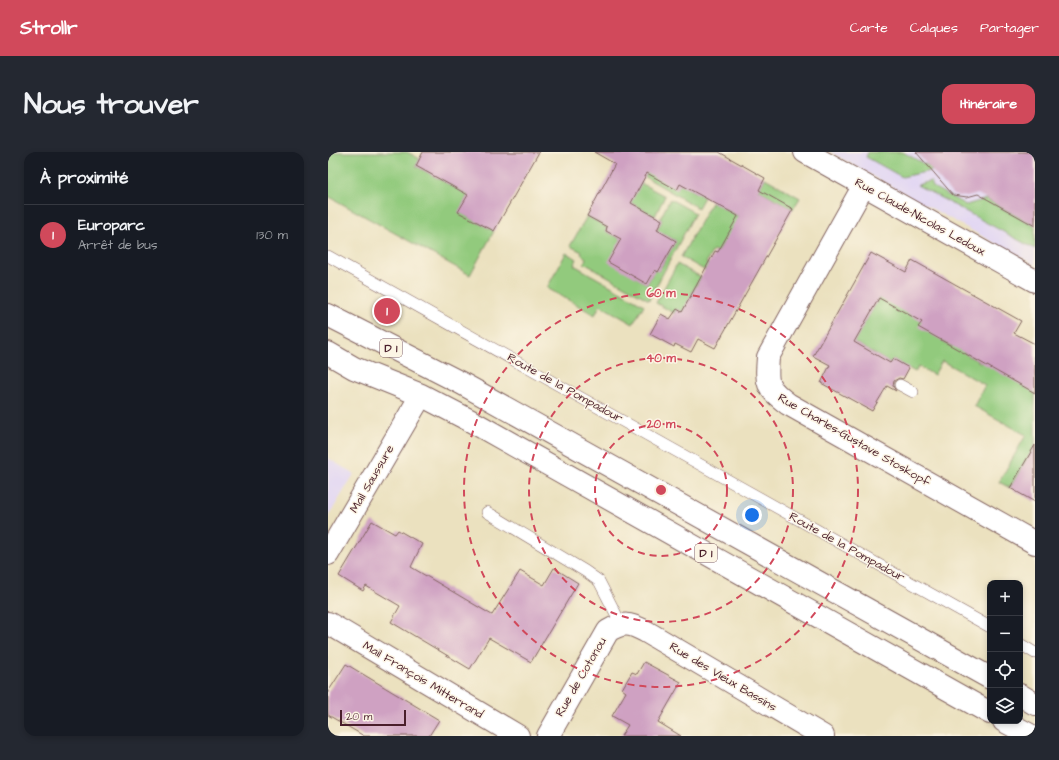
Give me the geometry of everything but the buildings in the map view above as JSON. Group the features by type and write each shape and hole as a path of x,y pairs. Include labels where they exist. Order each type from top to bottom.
{"street":[{"name":"Rue Claude-Nicolas Ledoux","path":"805,152 1035,281"},
{"name":"Rue Charles-Gustave Stoskopf","path":"864,185 768,356 766,378 772,392 788,404 1035,543"},
{"name":"D 1","path":"328,315 461,383 987,676"},
{"name":"D 1","path":"328,353 354,368 421,395 471,421 987,711"},
{"name":"Mail Saussure","path":"328,554 416,404"},
{"name":"Mail François Mitterrand","path":"328,623 518,736"},
{"name":"Rue de Cotonou","path":"548,736 608,631 621,624"},
{"name":"Rue des Vieux Bassins","path":"621,624 634,625 646,631 823,736"},
{"path":"1023,697 1035,704"},
{"path":"1010,724 1032,736"}],"lane":[{"name":"Route de la Pompadour","path":"328,256 987,625"},
{"path":"900,385 913,392"},
{"path":"487,512 599,581 621,624"},
{"path":"1023,646 1035,653"}],"shaded area":[{"path":"830,152 1035,152 1035,265 878,179"},
{"path":"328,458 354,474 328,517"}],"green space":[{"path":"328,152 407,152 420,159 416,166 468,195 459,212 494,231 470,275 328,196"},
{"path":"868,152 903,152 935,170 902,177 866,157"},
{"path":"644,160 680,184 704,197 698,208 637,172"},
{"path":"765,178 800,198 793,209 759,190"},
{"path":"633,179 665,196 655,216 631,203"},
{"path":"931,181 933,187 966,205 986,199 1035,226 1035,249 917,185"},
{"path":"670,199 695,213 649,300 584,263 586,258 581,254 582,252 570,246 587,216 607,227 606,231 621,239 634,276 647,284 655,270 659,271 676,241 657,230 662,220 660,219"},
{"path":"712,201 744,220 725,244 723,243 718,252 713,250 706,263 710,265 706,271 681,257"},
{"path":"566,253 577,259 574,265 644,305 633,324 600,305 595,315 547,288"},
{"path":"677,264 701,277 691,295 690,316 677,309 674,313 656,303"},
{"path":"912,294 944,339 943,341 952,347 954,344 967,355 981,363 994,340 1035,393 1035,465 1026,460 1010,488 999,482 1026,435 974,406 985,385 942,361 934,375 918,366 915,372 893,359 890,363 854,342 879,298"}],"place":[{"name":"Europarc","path":"387,311"}]}
